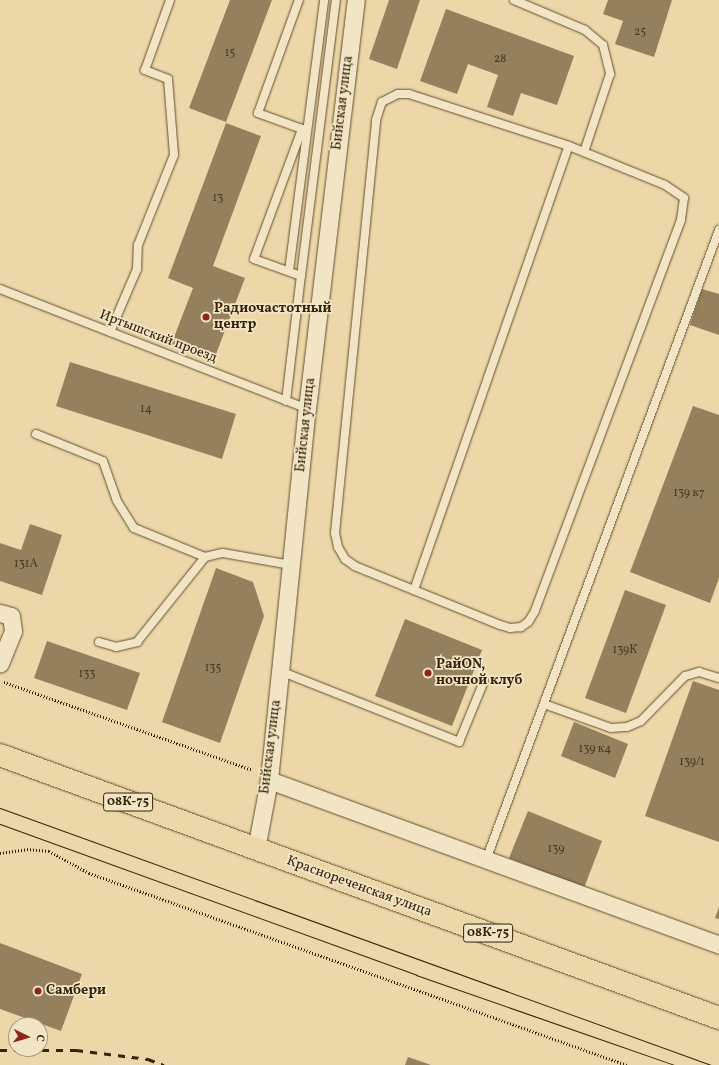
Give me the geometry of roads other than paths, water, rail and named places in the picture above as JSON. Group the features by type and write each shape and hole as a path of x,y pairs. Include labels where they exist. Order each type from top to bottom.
{"main road":[{"name":"Краснореченская улица","path":"0,755 719,1018"}],"street":[{"name":"Бийская улица","path":"256,849 269,778 307,410 356,0"},
{"path":"0,613 11,616 12,631 0,664"},
{"path":"269,778 486,860 719,945"}],"lane":[{"path":"110,332 137,269 138,245 174,155 168,79 145,70 170,0"},
{"path":"299,0 258,113 302,129 254,259 301,276"},
{"path":"289,271 324,0"},
{"path":"286,401 336,0"},
{"path":"514,0 585,30 603,45 610,74 584,152"},
{"path":"409,94 584,152 672,188 684,198 684,208 535,611 528,622 521,627 510,628 355,566 345,559 338,547 335,533 378,109 391,97 409,94"},
{"path":"414,590 569,146"},
{"path":"486,860 719,230"},
{"name":"Иртышский проезд","path":"0,289 307,410"},
{"path":"36,434 103,461 117,501 134,528 205,557 223,553 292,565"},
{"path":"99,642 116,647 137,642 205,557"},
{"path":"280,671 459,742 484,681"},
{"path":"544,704 611,728 627,728 641,721 685,676 699,672 719,678"}],"tram line":[{"path":"0,808 711,1065"},
{"path":"0,824 416,975 675,1065"}],"railway":[{"path":"0,1050 76,1050 148,1059 164,1065"}],"place":[{"name":"Радиочастотный центр","path":"206,317"},
{"name":"РайON, ночной клуб","path":"428,673"},
{"name":"Самбери","path":"38,991"}]}
